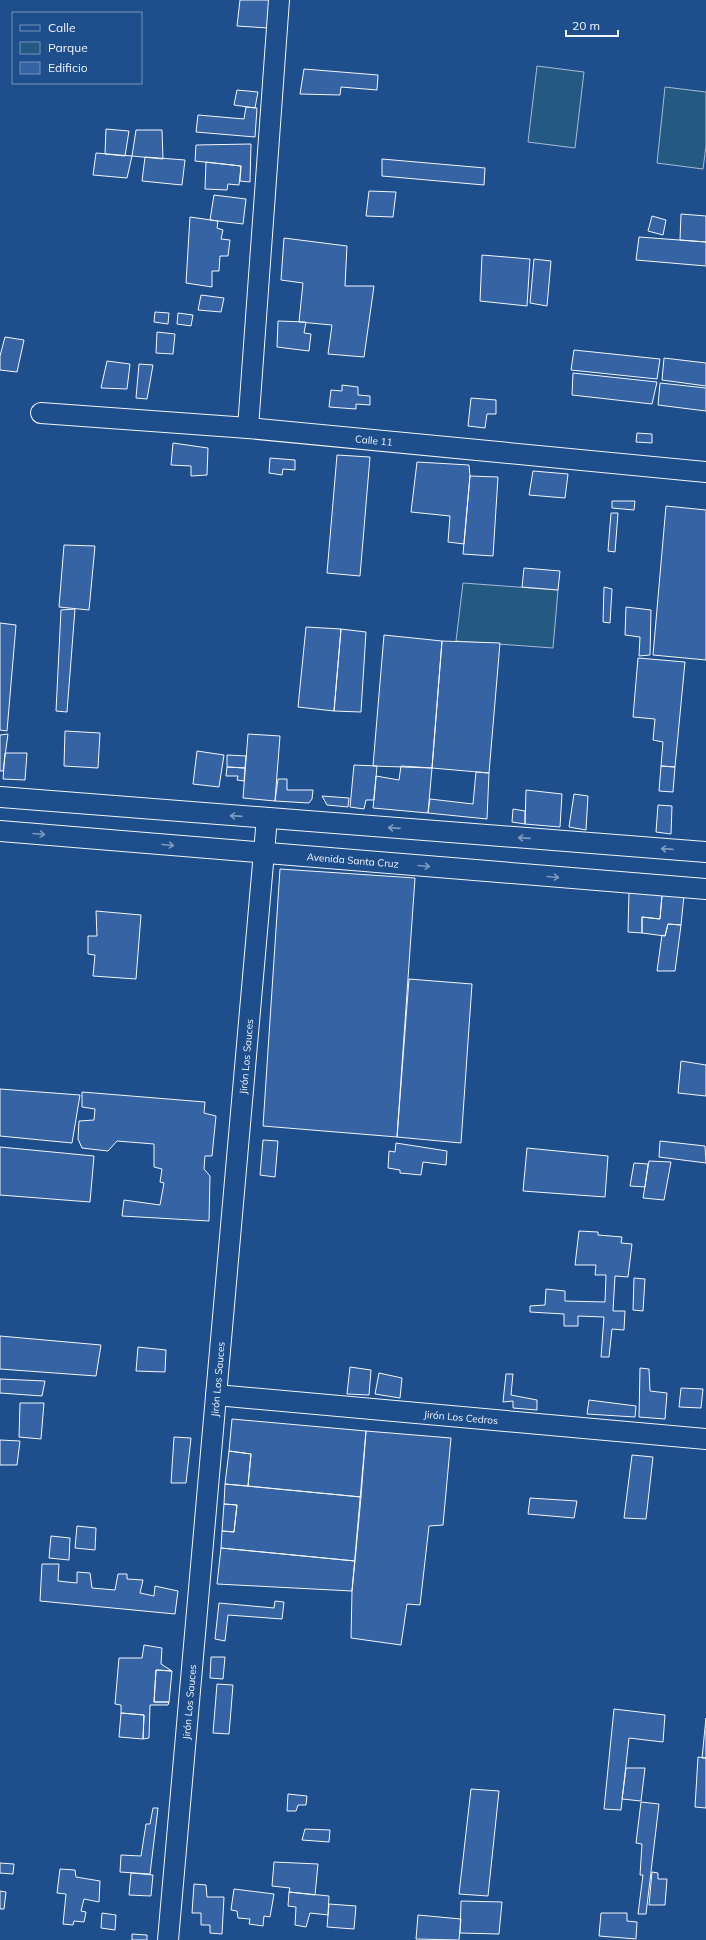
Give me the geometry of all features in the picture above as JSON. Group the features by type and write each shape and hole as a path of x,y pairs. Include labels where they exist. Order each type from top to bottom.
{"street":[{"path":"248,428 279,0"},
{"name":"Calle 11","path":"41,412 248,428 706,472"},
{"path":"0,797 706,852"},
{"name":"Jirón Los Sauces","path":"168,1940 267,818"},
{"name":"Avenida Santa Cruz","path":"0,831 706,889"},
{"name":"Jirón Los Cedros","path":"216,1395 706,1439"}],"green space":[{"path":"537,66 584,72 575,148 528,142"},
{"path":"665,87 706,92 706,146 703,169 657,163"},
{"path":"463,583 558,590 553,648 456,641"}],"building":[{"path":"240,0 270,0 268,28 237,26"},
{"path":"304,69 378,75 377,90 341,87 340,95 300,94"},
{"path":"237,90 258,92 255,108 234,105"},
{"path":"246,107 257,108 255,137 196,132 198,115 244,119"},
{"path":"106,129 129,131 125,156 105,154"},
{"path":"136,130 162,130 163,159 132,156"},
{"path":"251,144 250,182 240,181 241,166 195,161 196,145"},
{"path":"96,153 132,156 127,178 93,175"},
{"path":"145,157 185,160 182,185 142,181"},
{"path":"382,159 485,168 484,185 382,176"},
{"path":"206,162 241,166 239,185 228,184 227,190 205,189"},
{"path":"369,191 396,192 393,217 366,216"},
{"path":"214,195 246,199 243,224 210,220"},
{"path":"681,214 706,216 706,242 680,240"},
{"path":"652,216 666,220 663,235 648,231"},
{"path":"190,217 218,221 217,228 223,230 221,239 230,240 228,256 220,256 219,271 212,271 212,287 186,283"},
{"path":"639,237 706,242 706,266 636,260"},
{"path":"284,238 347,246 345,286 374,286 364,357 328,354 332,325 299,322 303,283 281,280"},
{"path":"482,255 530,259 527,306 480,301"},
{"path":"534,259 551,261 547,306 530,303"},
{"path":"201,295 224,298 221,312 198,310"},
{"path":"155,312 169,313 168,324 154,322"},
{"path":"178,313 193,315 191,326 177,324"},
{"path":"278,321 306,322 304,333 311,334 309,351 277,347"},
{"path":"157,332 175,334 173,354 156,353"},
{"path":"5,337 24,340 17,372 0,370 0,356"},
{"path":"574,350 660,359 657,379 571,370"},
{"path":"664,358 706,363 706,386 662,380"},
{"path":"107,361 130,364 127,389 101,388"},
{"path":"139,364 153,365 147,399 136,398"},
{"path":"573,373 657,382 652,404 572,395"},
{"path":"660,383 706,388 706,411 658,405"},
{"path":"342,385 358,387 358,395 370,396 370,405 356,404 356,409 329,407 331,390 342,391"},
{"path":"471,398 496,400 496,414 487,414 485,428 468,426"},
{"path":"637,433 652,434 652,443 636,442"},
{"path":"173,443 208,448 207,475 191,476 191,466 171,465"},
{"path":"337,455 370,457 360,576 327,573"},
{"path":"270,458 295,460 295,470 283,469 282,475 269,473"},
{"path":"417,462 469,465 470,476 464,544 448,542 450,516 411,512"},
{"path":"533,471 568,474 565,498 529,495"},
{"path":"470,476 498,477 493,556 463,554"},
{"path":"612,501 635,501 634,510 612,508"},
{"path":"666,506 706,510 706,660 653,655"},
{"path":"611,513 618,513 615,552 608,551"},
{"path":"64,545 95,546 89,610 59,607"},
{"path":"524,568 560,571 558,590 522,587"},
{"path":"604,587 612,589 610,623 603,622"},
{"path":"626,607 651,610 650,655 639,656 640,637 625,635"},
{"path":"75,609 67,712 56,711 61,610"},
{"path":"0,623 16,625 7,731 0,730"},
{"path":"306,627 341,629 334,711 298,707"},
{"path":"341,629 366,632 361,712 334,711"},
{"path":"384,635 442,641 432,768 373,766"},
{"path":"442,641 500,643 489,773 432,768"},
{"path":"638,658 685,662 675,767 661,766 663,742 653,740 655,719 633,717"},
{"path":"65,731 100,733 98,768 64,766"},
{"path":"8,734 3,771 0,771 0,735"},
{"path":"248,734 280,736 275,801 243,798"},
{"path":"197,751 224,755 219,787 193,784"},
{"path":"5,753 27,753 25,780 3,779"},
{"path":"227,755 246,756 245,768 227,767"},
{"path":"354,765 377,766 374,800 366,800 364,809 350,807"},
{"path":"401,766 432,768 428,813 373,808 376,776 399,780"},
{"path":"661,766 675,767 673,792 659,791"},
{"path":"227,767 245,768 244,781 237,780 238,776 226,776"},
{"path":"476,772 489,773 487,819 428,813 430,799 473,804"},
{"path":"278,779 287,779 287,790 313,790 312,799 309,803 275,801"},
{"path":"526,790 562,794 560,827 525,824"},
{"path":"574,794 588,796 586,830 569,827"},
{"path":"322,796 349,798 348,807 327,805"},
{"path":"658,805 672,806 671,834 656,832"},
{"path":"513,809 525,811 525,824 512,822"},
{"path":"280,869 415,878 397,1137 263,1126"},
{"path":"629,890 662,895 660,919 642,917 642,933 628,932"},
{"path":"662,895 684,895 681,925 668,924 665,936 642,933 642,917 660,919"},
{"path":"96,911 141,915 136,979 93,976 95,955 88,954 88,936 97,936"},
{"path":"668,924 681,925 675,971 657,971 662,935 665,936"},
{"path":"409,979 472,984 461,1143 397,1137"},
{"path":"681,1061 706,1065 706,1096 678,1093"},
{"path":"0,1089 80,1095 72,1143 0,1136"},
{"path":"82,1092 205,1102 204,1113 216,1116 212,1156 205,1156 204,1169 210,1176 209,1221 122,1216 124,1200 160,1205 164,1183 160,1182 162,1169 154,1167 154,1144 117,1141 108,1151 82,1148 78,1139 79,1121 94,1120 95,1109 82,1107"},
{"path":"263,1140 278,1141 275,1177 260,1175"},
{"path":"660,1141 705,1146 706,1163 659,1157"},
{"path":"396,1143 447,1151 446,1165 423,1162 421,1175 400,1173 400,1170 388,1168 389,1151 395,1152"},
{"path":"0,1147 94,1156 90,1202 0,1195"},
{"path":"527,1148 608,1156 605,1197 523,1191"},
{"path":"649,1161 671,1162 664,1200 643,1198"},
{"path":"634,1163 648,1164 645,1187 630,1186"},
{"path":"579,1231 598,1232 598,1235 622,1237 621,1243 632,1244 628,1277 615,1276 613,1311 625,1311 624,1330 612,1329 609,1357 601,1357 604,1317 578,1316 578,1326 564,1326 564,1314 530,1312 530,1306 545,1305 546,1289 565,1291 565,1301 605,1302 606,1275 595,1275 596,1265 575,1265"},
{"path":"634,1278 645,1279 643,1311 633,1310"},
{"path":"0,1336 101,1345 96,1376 0,1369"},
{"path":"138,1347 166,1350 165,1372 136,1371"},
{"path":"350,1367 371,1370 369,1395 347,1394"},
{"path":"640,1368 649,1369 650,1391 667,1393 665,1419 639,1417"},
{"path":"379,1373 402,1378 400,1398 375,1394"},
{"path":"506,1374 513,1374 511,1395 537,1400 537,1410 513,1408 513,1401 503,1402"},
{"path":"0,1379 45,1381 42,1396 0,1393"},
{"path":"681,1388 703,1389 701,1408 679,1407"},
{"path":"589,1400 636,1406 635,1417 587,1414"},
{"path":"20,1403 44,1403 41,1439 19,1437"},
{"path":"232,1419 366,1431 361,1497 248,1486 251,1454 229,1451"},
{"path":"366,1431 451,1438 443,1525 429,1526 420,1605 407,1604 401,1645 351,1638 352,1591"},
{"path":"174,1437 191,1438 186,1483 171,1483"},
{"path":"0,1440 20,1441 17,1465 0,1465"},
{"path":"229,1451 251,1454 248,1486 225,1484"},
{"path":"632,1455 653,1457 646,1519 624,1518"},
{"path":"225,1484 361,1497 355,1561 221,1548 222,1531 234,1532 237,1505 224,1504"},
{"path":"530,1498 577,1501 574,1518 528,1514"},
{"path":"224,1504 237,1505 234,1532 222,1531"},
{"path":"77,1526 96,1528 95,1550 75,1548"},
{"path":"51,1536 70,1538 69,1560 49,1558"},
{"path":"221,1548 355,1561 352,1591 217,1584"},
{"path":"42,1564 59,1564 58,1581 77,1583 77,1572 90,1573 92,1588 115,1590 118,1574 127,1574 127,1579 143,1580 140,1593 154,1596 155,1586 178,1591 175,1614 40,1601"},
{"path":"275,1601 284,1602 282,1619 228,1615 225,1641 215,1639 219,1603 274,1608"},
{"path":"144,1645 162,1648 161,1664 172,1671 156,1670 154,1702 169,1702 168,1705 150,1705 149,1738 143,1739 144,1715 121,1713 121,1705 115,1704 119,1658 142,1658"},
{"path":"211,1657 225,1657 223,1679 210,1678"},
{"path":"156,1670 172,1671 169,1702 154,1702"},
{"path":"217,1684 233,1685 229,1734 213,1733"},
{"path":"614,1709 665,1715 663,1742 629,1738 621,1810 604,1809"},
{"path":"121,1713 144,1715 143,1739 119,1737"},
{"path":"706,1718 706,1758 702,1758"},
{"path":"698,1757 706,1758 706,1808 695,1807"},
{"path":"626,1768 645,1768 641,1801 622,1799"},
{"path":"471,1789 499,1791 488,1896 459,1894"},
{"path":"288,1794 307,1796 306,1805 298,1805 296,1811 287,1811"},
{"path":"641,1802 659,1804 646,1914 638,1914 643,1875 640,1875 642,1844 636,1843"},
{"path":"153,1808 158,1808 150,1874 120,1872 121,1855 141,1856 146,1824 150,1824"},
{"path":"305,1829 330,1830 329,1842 302,1840"},
{"path":"274,1862 318,1864 315,1895 289,1892 290,1888 272,1886"},
{"path":"0,1863 14,1864 13,1874 0,1873"},
{"path":"60,1869 75,1870 76,1877 100,1881 99,1902 84,1899 81,1911 86,1912 84,1922 74,1921 73,1925 63,1924 66,1894 57,1893"},
{"path":"652,1872 658,1873 658,1879 667,1879 665,1905 649,1905"},
{"path":"131,1873 153,1875 151,1896 129,1895"},
{"path":"194,1884 206,1885 207,1897 224,1897 222,1934 210,1933 210,1925 201,1925 201,1913 192,1913"},
{"path":"234,1889 274,1894 270,1917 264,1916 263,1926 249,1924 250,1919 238,1918 237,1911 231,1910"},
{"path":"0,1891 6,1892 4,1909 0,1909"},
{"path":"289,1892 329,1896 328,1915 310,1913 306,1927 295,1925 296,1907 288,1906"},
{"path":"461,1901 502,1902 499,1934 460,1933"},
{"path":"329,1904 356,1906 354,1929 327,1927"},
{"path":"102,1913 116,1915 115,1930 101,1928"},
{"path":"601,1913 627,1913 627,1921 637,1922 636,1939 599,1936"},
{"path":"418,1915 461,1919 459,1940 416,1939"},
{"path":"132,1934 147,1935 147,1940 132,1940"}]}
